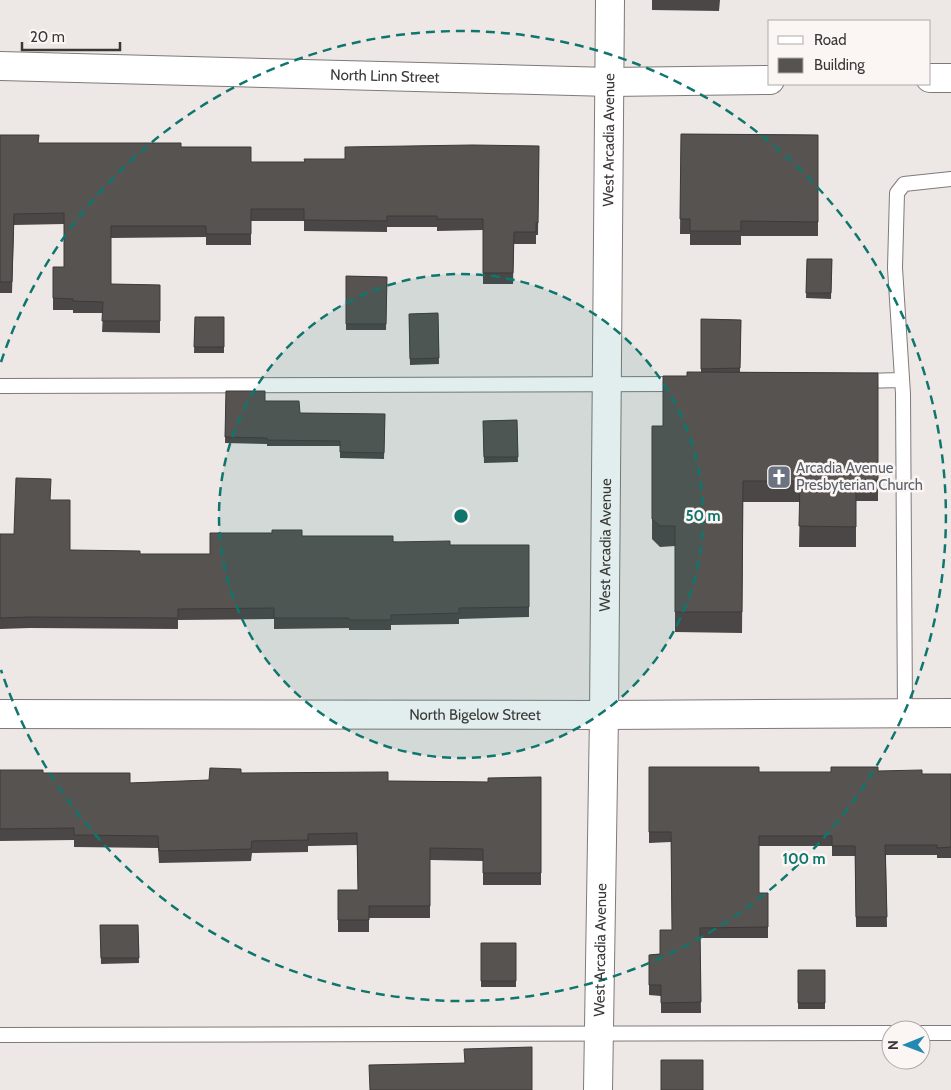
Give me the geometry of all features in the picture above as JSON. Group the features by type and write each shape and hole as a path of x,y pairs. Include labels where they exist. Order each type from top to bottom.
{"street":[{"name":"West Arcadia Avenue","path":"598,1090 604,715 610,0"},
{"name":"North Linn Street","path":"0,66 610,82 768,80"},
{"path":"931,78 951,78"},
{"name":"North Bigelow Street","path":"0,714 604,715 951,713"}],"lane":[{"path":"904,713 902,380 895,268 896,193 904,184 951,179"},
{"path":"843,381 902,380"},
{"path":"0,386 607,385 696,383"},
{"path":"0,1035 881,1033"},
{"path":"931,1033 951,1033"}],"building":[{"path":"681,134 818,135 818,222 741,221 741,231 690,231 690,219 680,219"},
{"path":"0,135 39,135 38,143 181,143 181,147 251,147 251,162 305,162 304,159 345,159 345,147 539,146 538,223 536,223 536,232 514,232 513,273 483,273 483,219 437,219 437,216 387,216 387,221 304,220 304,209 251,209 251,234 206,234 206,226 111,226 111,284 160,285 160,321 102,321 103,302 53,298 53,267 64,267 64,213 14,214 12,282 0,282"},
{"path":"807,259 832,259 831,293 806,293"},
{"path":"346,276 387,277 386,324 346,324"},
{"path":"438,313 439,358 410,359 409,314"},
{"path":"195,317 224,317 224,347 194,347"},
{"path":"701,319 741,320 740,368 701,369"},
{"path":"687,372 878,373 878,480 856,480 856,527 799,526 800,481 743,481 742,612 675,612 675,526 660,526 652,519 652,426 663,426 663,376 687,376"},
{"path":"226,391 265,391 265,401 299,401 300,413 385,414 384,453 340,452 340,441 267,440 267,438 225,437"},
{"path":"517,420 518,457 484,457 483,421"},
{"path":"16,478 51,479 50,500 70,500 70,550 140,551 140,554 210,554 210,533 272,533 272,530 302,530 302,536 393,536 393,542 450,541 450,545 529,545 529,607 459,608 459,613 391,615 391,620 274,618 274,608 178,609 178,618 0,618 0,534 14,534"},
{"path":"649,767 759,767 759,772 831,772 831,767 878,767 878,771 922,770 922,774 951,774 951,847 937,848 937,845 885,845 887,917 856,917 855,846 832,846 832,836 759,836 759,893 768,893 768,927 700,928 701,1002 661,1003 661,985 649,985 649,955 660,954 660,930 672,930 671,832 649,832"},
{"path":"210,768 241,769 241,773 388,772 388,781 488,782 488,778 541,777 541,873 483,873 483,849 430,848 430,906 369,906 369,920 338,920 338,890 358,890 357,833 308,834 308,840 252,841 251,849 159,851 158,836 74,835 74,828 0,829 0,770 43,770 43,773 130,773 130,783 209,780"},
{"path":"100,925 138,925 139,958 101,958"},
{"path":"481,943 516,943 516,981 481,981"},
{"path":"798,970 825,970 825,1003 798,1003"},
{"path":"532,1047 532,1090 370,1090 369,1065 465,1063 464,1049"},
{"path":"661,1060 703,1060 703,1090 661,1090"}],"place":[{"name":"Arcadia Avenue Presbyterian Church","path":"779,477"}]}
